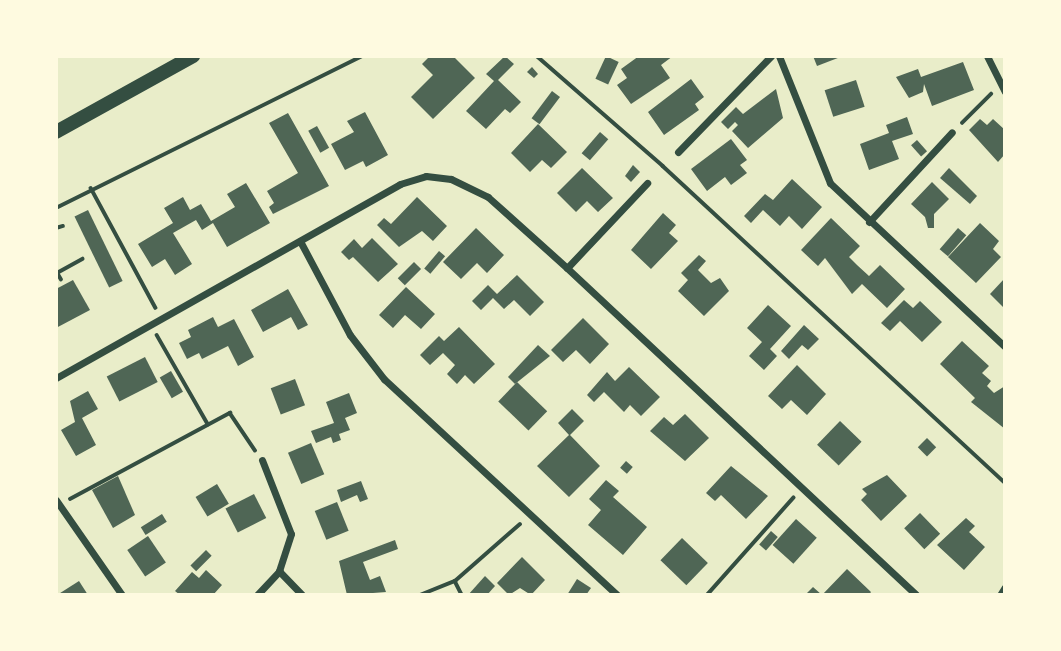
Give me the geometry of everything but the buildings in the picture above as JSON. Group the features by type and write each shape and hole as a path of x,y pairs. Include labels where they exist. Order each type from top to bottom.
{"main road":[{"path":"56,132 193,56"}],"street":[{"path":"678,152 771,56"},
{"path":"779,56 830,183 1005,347"},
{"path":"987,56 1002,89"},
{"path":"869,222 953,132"},
{"path":"56,378 400,184 426,176 451,179 488,198 567,268 916,595"},
{"path":"567,268 647,183"},
{"path":"300,241 351,335 384,379 533,513 617,595"},
{"path":"257,595 279,571 291,534 262,460"},
{"path":"57,503 122,595"},
{"path":"279,571 302,595"},
{"path":"1000,595 1005,587"}],"path":[{"path":"56,208 91,188 362,56"},
{"path":"537,56 663,166 1005,483"},
{"path":"953,132 1002,89"},
{"path":"91,188 162,319"},
{"path":"56,228 63,226"},
{"path":"61,279 57,273 82,259"},
{"path":"152,325 208,424"},
{"path":"57,503 230,413 262,460"},
{"path":"707,595 802,488"},
{"path":"420,595 455,581 533,513"},
{"path":"455,581 462,595"}]}
